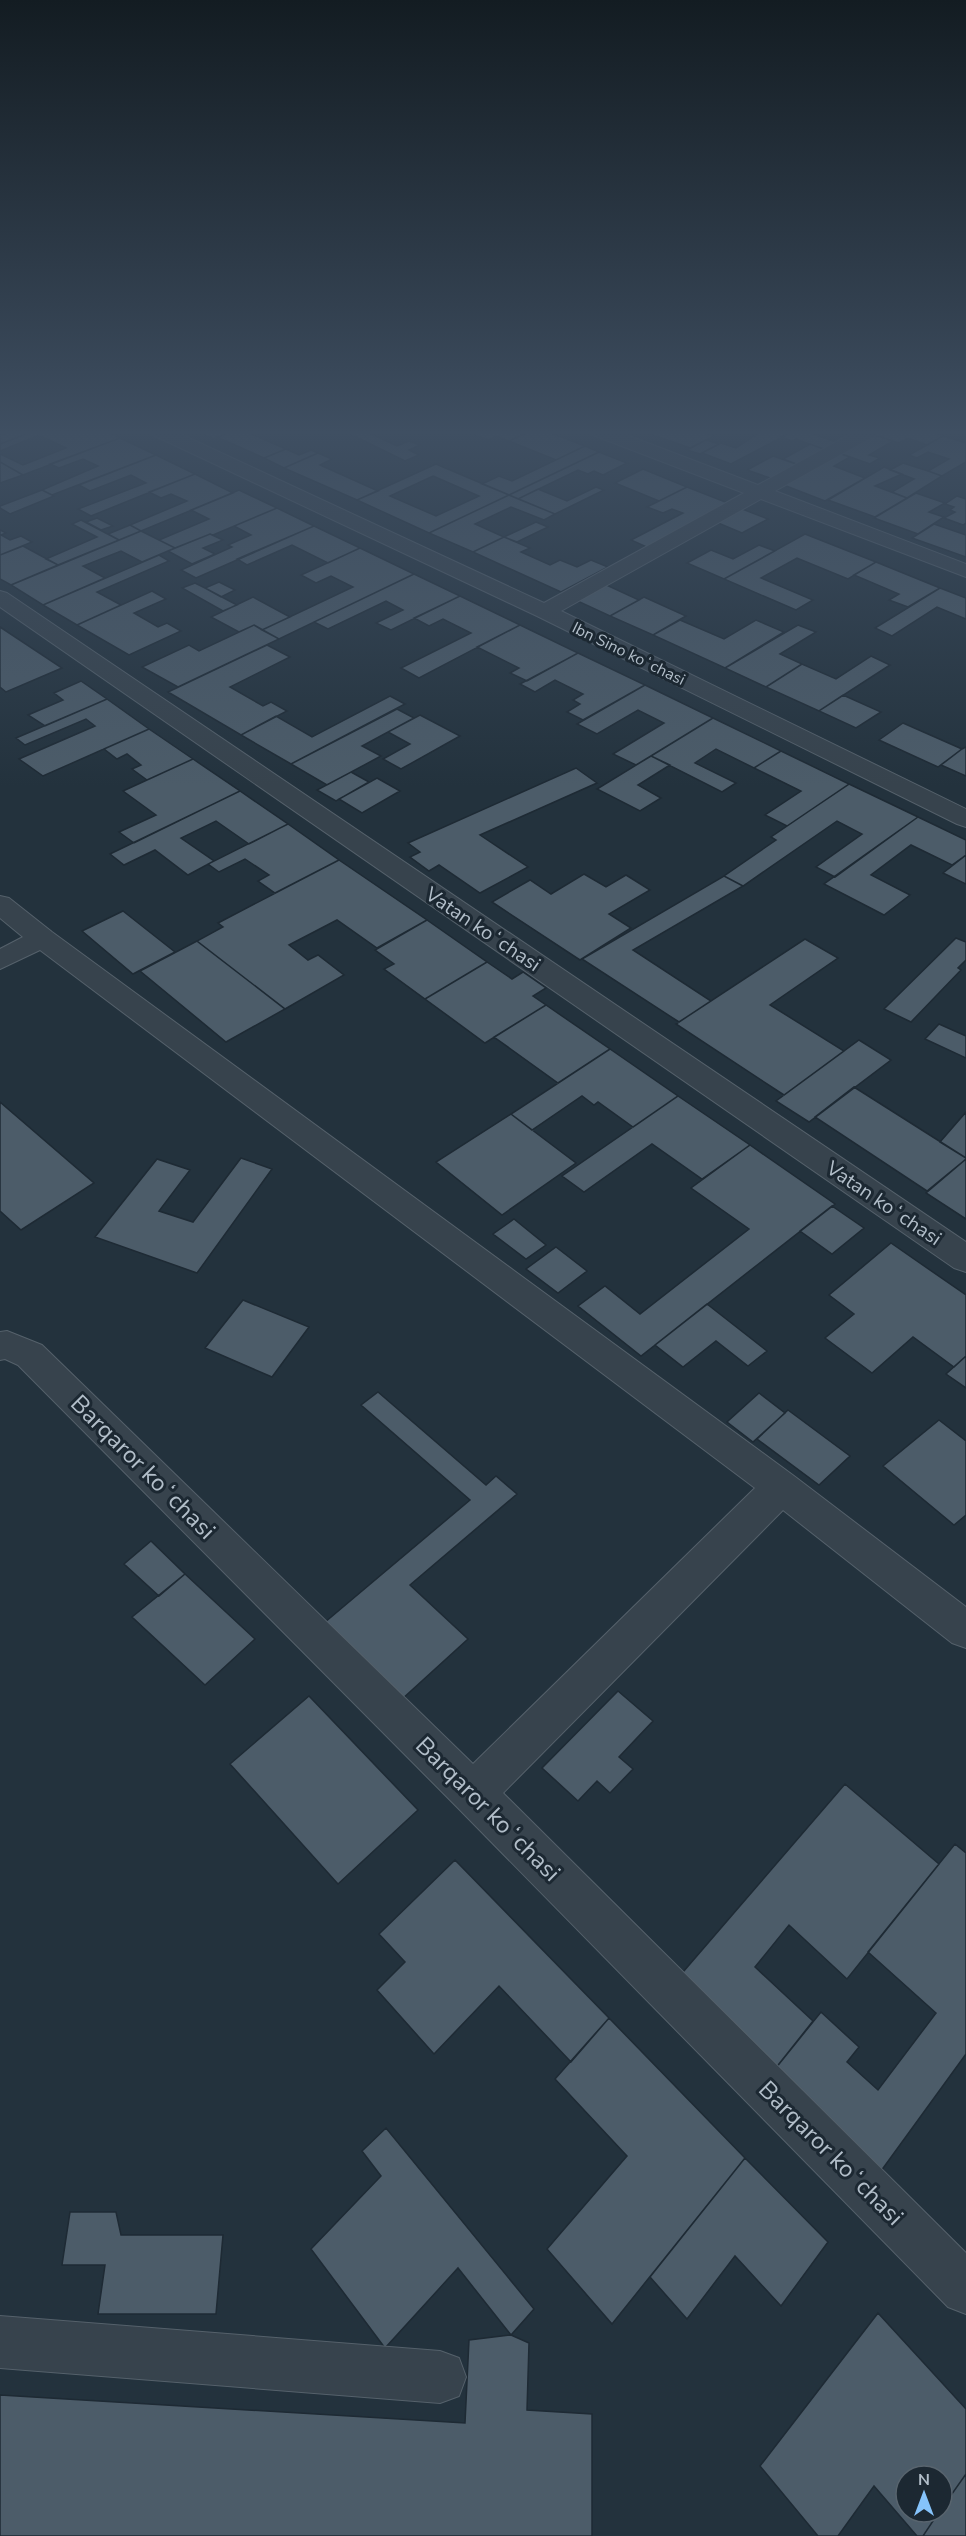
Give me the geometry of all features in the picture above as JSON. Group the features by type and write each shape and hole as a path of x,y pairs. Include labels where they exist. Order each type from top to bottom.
{"street":[{"name":"Ibn Sino koʻchasi","path":"413,549 545,611 966,819"},
{"path":"545,611 656,549"},
{"path":"910,549 966,571"},
{"name":"Vatan koʻchasi","path":"0,597 966,1259"},
{"path":"0,904 42,938 780,1487 966,1630"},
{"path":"0,960 42,938"},
{"name":"Barqaror koʻchasi","path":"0,1346 7,1345 30,1355 473,1793 966,2289"},
{"path":"473,1793 780,1487"},
{"path":"0,2342 440,2377"}],"building":[{"path":"0,549 14,549 0,555"},
{"path":"14,549 29,549 58,565 11,585 0,579 0,555"},
{"path":"68,549 96,549 58,565 46,559"},
{"path":"97,549 172,549 142,562 121,551 83,566 105,578 43,605 11,585"},
{"path":"206,549 215,554 192,564 168,551"},
{"path":"227,549 261,549 196,578 181,570"},
{"path":"260,549 282,549 247,565 237,559"},
{"path":"301,549 357,549 328,563"},
{"path":"357,549 363,549 414,574 279,639 262,630 353,587 331,576 316,583 301,575"},
{"path":"478,549 527,549 521,552 550,565 560,560 577,567 591,560 608,567 561,592 473,552"},
{"path":"751,549 775,551 724,579 687,563 711,550 733,559"},
{"path":"777,549 844,549 876,562 848,579 797,558 761,578 813,600 796,610 724,579"},
{"path":"944,549 966,549 966,557"},
{"path":"159,555 169,561 97,592 121,605 77,625 43,605"},
{"path":"876,562 940,588 908,607 889,600 899,594 854,575"},
{"path":"414,574 460,596 391,630 376,623 403,610 386,601 328,629 314,622"},
{"path":"219,582 235,590 221,597 205,588"},
{"path":"600,582 639,600 610,616 571,598"},
{"path":"195,583 237,605 223,611 182,588"},
{"path":"940,588 966,598 966,619 937,607 892,636 875,628"},
{"path":"152,591 166,599 134,613 158,627 167,623 181,631 129,655 77,625"},
{"path":"460,596 520,625 419,678 401,668 471,633 443,619 429,626 414,618"},
{"path":"253,597 290,617 262,630 254,625 239,632 211,617"},
{"path":"644,597 686,616 653,635 610,616"},
{"path":"680,620 724,639 756,620 784,632 725,668 653,635"},
{"path":"254,625 279,639 178,687 142,667 189,645 199,651"},
{"path":"520,625 578,653 527,681 510,673 519,668 477,647"},
{"path":"798,625 816,632 780,654 802,664 766,687 725,668"},
{"path":"0,627 62,668 6,692 0,687"},
{"path":"267,645 290,657 230,687 263,706 271,702 287,711 241,735 168,692"},
{"path":"578,653 645,685 583,720 567,712 580,704 573,700 583,694 555,680 535,692 520,684"},
{"path":"871,656 890,665 819,711 766,687 802,664 836,679"},
{"path":"81,681 107,699 45,726 28,715 63,700 54,693"},
{"path":"645,685 713,718 636,765 613,754 664,723 638,710 597,734 577,724"},
{"path":"843,695 881,712 856,728 819,711"},
{"path":"390,696 405,704 291,764 241,735 276,716 312,737"},
{"path":"107,699 149,729 43,776 19,759 95,726 86,719 25,745 16,738"},
{"path":"397,709 414,718 362,746 381,756 327,785 291,764"},
{"path":"420,715 460,736 401,769 383,759 410,744 388,732"},
{"path":"713,718 781,751 754,768 716,749 695,763 736,783 722,792 651,756"},
{"path":"903,723 962,749 938,767 879,740"},
{"path":"149,729 193,759 147,780 132,769 141,765 127,754 117,759 104,749"},
{"path":"966,747 966,776 941,765 962,749"},
{"path":"781,751 849,784 787,826 765,815 801,791 754,768"},
{"path":"651,756 670,765 638,785 661,798 640,811 597,789"},
{"path":"193,759 240,791 134,843 119,832 156,815 123,791"},
{"path":"576,768 597,783 480,835 528,867 480,893 439,865 429,871 410,857 420,852 408,843"},
{"path":"351,772 369,782 336,801 317,790"},
{"path":"377,778 400,791 362,813 339,799"},
{"path":"849,784 918,817 835,877 816,867 862,834 837,821 743,886 724,876 776,840 771,837"},
{"path":"240,791 288,824 249,844 216,821 181,838 214,861 188,875 155,850 124,865 110,854"},
{"path":"918,817 966,840 966,855 952,865 911,845 871,875 910,895 884,915 824,884"},
{"path":"288,824 339,860 275,893 258,881 269,875 245,859 219,872 208,864"},
{"path":"966,855 966,884 943,873"},
{"path":"339,860 427,920 377,948 337,920 289,945 308,960 318,955 344,975 285,1009 197,941 223,927 218,923"},
{"path":"584,874 606,887 626,875 650,890 609,914 631,928 580,960 492,902 530,880 551,894"},
{"path":"724,876 743,886 633,950 711,1001 679,1022 582,959"},
{"path":"123,911 175,952 133,974 82,931"},
{"path":"427,920 487,962 425,999 384,969 394,964 375,950"},
{"path":"956,938 966,942 966,960 958,968 961,970 911,1022 884,1009"},
{"path":"805,939 838,958 770,1005 844,1051 784,1095 676,1024"},
{"path":"197,941 285,1009 226,1042 140,971"},
{"path":"487,962 512,979 523,972 546,988 533,996 546,1005 485,1043 425,999"},
{"path":"546,1005 610,1049 558,1083 494,1037"},
{"path":"939,1024 966,1036 966,1058 925,1039"},
{"path":"859,1040 891,1060 809,1122 776,1101"},
{"path":"610,1049 678,1096 633,1127 598,1102 594,1105 582,1096 532,1130 511,1114"},
{"path":"854,1087 966,1159 927,1191 815,1117"},
{"path":"678,1096 750,1145 702,1179 652,1144 584,1192 562,1176"},
{"path":"0,1102 94,1183 21,1230 0,1211"},
{"path":"966,1112 966,1158 940,1142"},
{"path":"511,1114 576,1163 502,1215 436,1162"},
{"path":"750,1145 835,1204 641,1356 578,1306 605,1286 640,1314 749,1229 691,1188"},
{"path":"241,1158 272,1169 197,1273 95,1237 157,1159 190,1170 159,1211 193,1222"},
{"path":"966,1159 966,1219 926,1193"},
{"path":"832,1206 864,1228 832,1254 800,1231"},
{"path":"514,1219 546,1245 526,1259 493,1234"},
{"path":"891,1243 966,1295 966,1356 954,1367 913,1337 872,1373 825,1338 854,1314 829,1295"},
{"path":"556,1247 587,1271 558,1293 526,1269"},
{"path":"243,1300 309,1327 272,1377 205,1348"},
{"path":"707,1304 767,1351 748,1366 716,1341 683,1367 655,1345"},
{"path":"966,1356 966,1388 946,1374"},
{"path":"378,1392 486,1485 496,1476 517,1494 410,1585 468,1639 401,1700 324,1623 470,1500 361,1405"},
{"path":"759,1393 785,1413 753,1442 727,1422"},
{"path":"788,1410 850,1456 819,1485 757,1439"},
{"path":"939,1420 966,1441 966,1515 954,1525 883,1466"},
{"path":"151,1541 185,1574 159,1596 124,1564"},
{"path":"185,1574 255,1639 205,1685 132,1617"},
{"path":"618,1691 653,1721 619,1757 633,1769 610,1793 597,1781 578,1801 542,1768"},
{"path":"309,1696 418,1810 338,1884 230,1764"},
{"path":"845,1784 939,1864 847,1979 789,1925 755,1967 813,2021 767,2079 671,1986"},
{"path":"955,1844 966,1853 966,2054 873,2182 767,2079 821,2012 859,2047 847,2062 878,2090 936,2013 868,1952"},
{"path":"455,1860 609,2018 571,2062 499,1986 434,2054 377,1990 405,1962 379,1934"},
{"path":"609,2018 745,2158 612,2324 547,2249 627,2156 555,2079"},
{"path":"386,2128 534,2309 511,2335 458,2268 385,2348 311,2249 381,2176 362,2151"},
{"path":"745,2158 828,2242 781,2306 735,2256 687,2319 650,2277"},
{"path":"70,2212 116,2212 121,2235 223,2235 216,2314 98,2314 105,2265 62,2265"},
{"path":"878,2313 966,2409 966,2474 954,2491 954,2464 894,2464 894,2509 874,2486 838,2536 818,2536 760,2466"},
{"path":"511,2335 529,2343 527,2410 592,2414 592,2536 0,2536 0,2395 465,2423 469,2340"},
{"path":"966,2474 966,2536 923,2536 931,2524 954,2524 954,2491"},
{"path":"907,2524 931,2524 923,2536 917,2536"}]}
